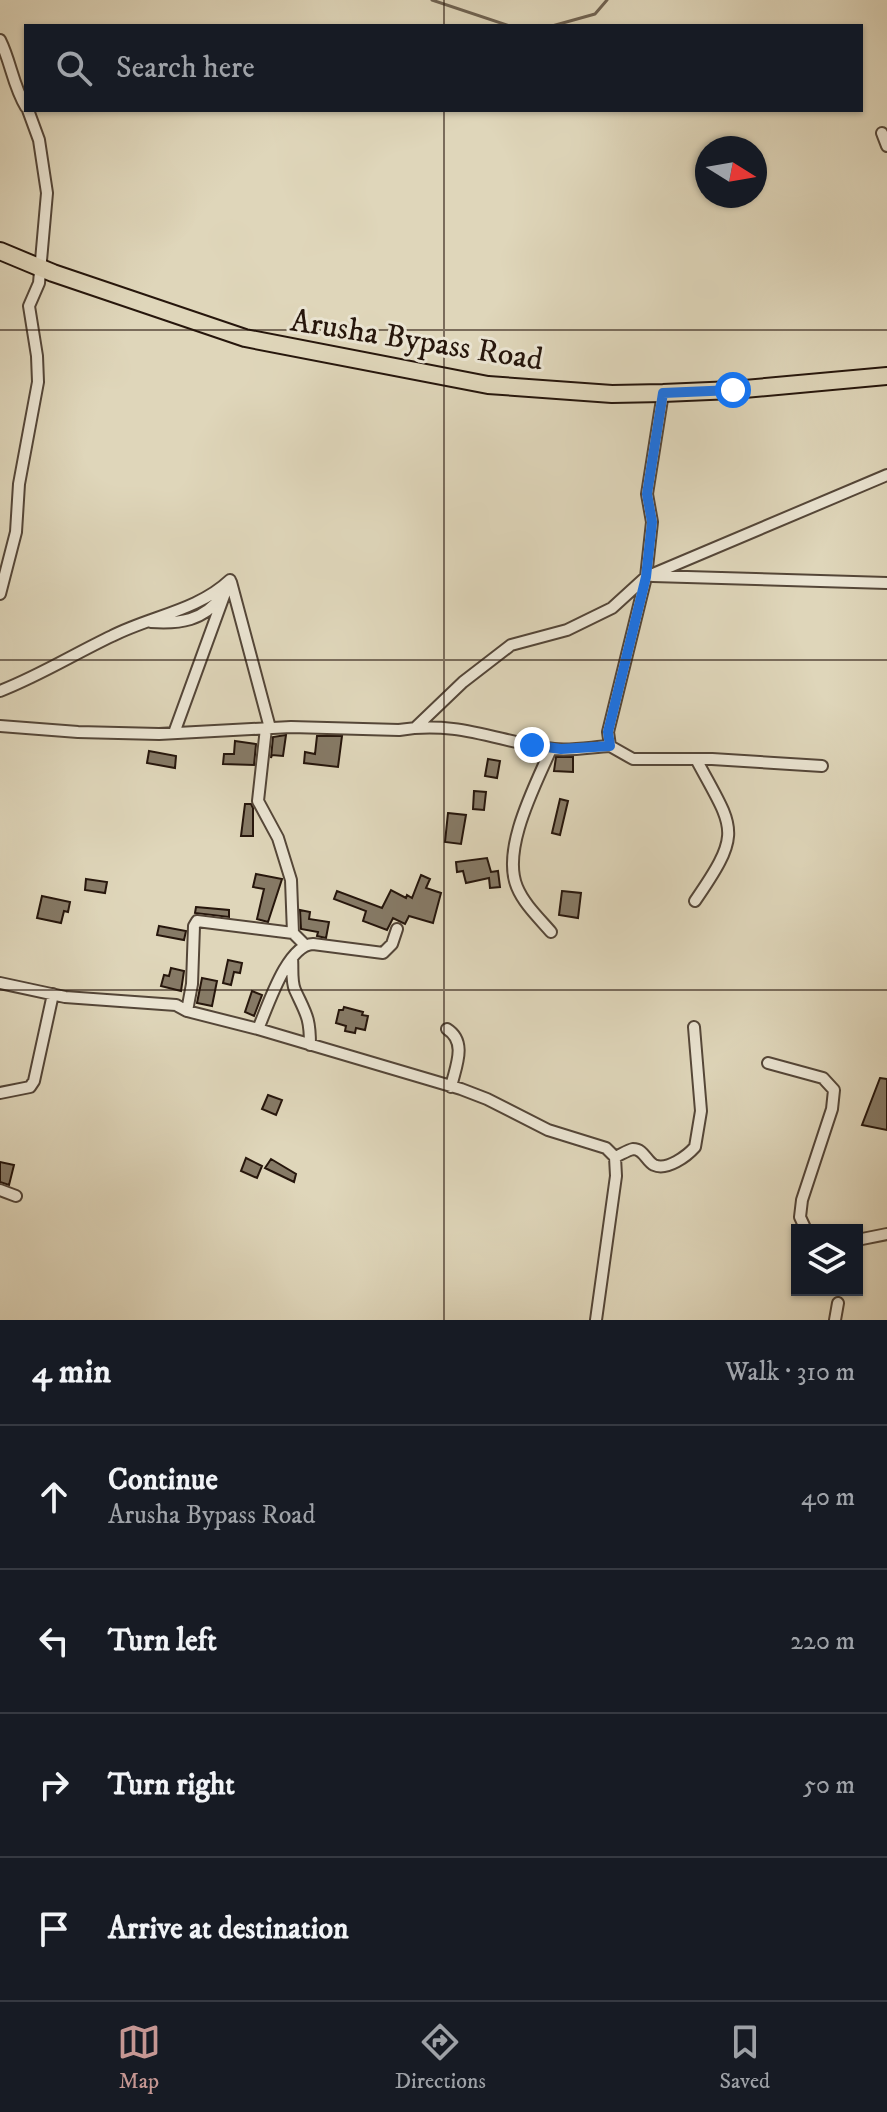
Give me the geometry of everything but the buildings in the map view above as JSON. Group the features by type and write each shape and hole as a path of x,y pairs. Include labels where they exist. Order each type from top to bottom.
{"main road":[{"name":"Arusha Bypass Road","path":"0,251 245,338 488,385 612,394 663,393 887,376"}],"street":[{"path":"0,40 24,103"},
{"path":"0,594 16,532 19,484 38,382 29,306 39,283 47,193 39,140 28,112"},
{"path":"882,133 887,146"},
{"path":"610,746 608,732 646,577 652,522 647,494 663,393"},
{"path":"416,727 463,682 511,645 567,630 612,608 646,577 887,475"},
{"path":"646,577 887,583"},
{"path":"0,691 35,677 115,634 193,605 218,592 230,580"},
{"path":"230,580 268,728 258,801 285,856 294,900 293,933"},
{"path":"174,733 230,580"},
{"path":"0,726 78,732 174,733 268,728 469,729 551,749 610,746 633,759 822,766"},
{"path":"551,749 517,835 513,865 517,888 551,932"},
{"path":"695,901 724,856 729,839 724,811 696,759"},
{"path":"187,1011 192,984 194,926 197,921 293,933 304,944 383,953 392,944 397,929"},
{"path":"258,1029 292,956 304,944"},
{"path":"292,956 294,988 304,1004 310,1024 310,1045"},
{"path":"0,983 53,994 176,1005 187,1011 479,1095 548,1130 600,1144 615,1157 616,1176 596,1320"},
{"path":"0,1093 30,1087 34,1081 53,994"},
{"path":"615,1157 632,1149 640,1150 652,1164 659,1166 677,1161 695,1147 701,1111 694,1027"},
{"path":"447,1029 457,1038 459,1048 451,1087"},
{"path":"768,1063 823,1078 834,1090 832,1109 802,1200 800,1217 803,1224"},
{"path":"0,1190 16,1196"},
{"path":"863,1239 887,1234"},
{"path":"835,1320 838,1303"}],"waterway":[{"path":"432,0 504,24"},
{"path":"559,24 595,14 607,0"}],"route":[{"path":"532,745 551,749 610,746 608,732 646,577 652,522 647,494 663,393 733,390"}]}
